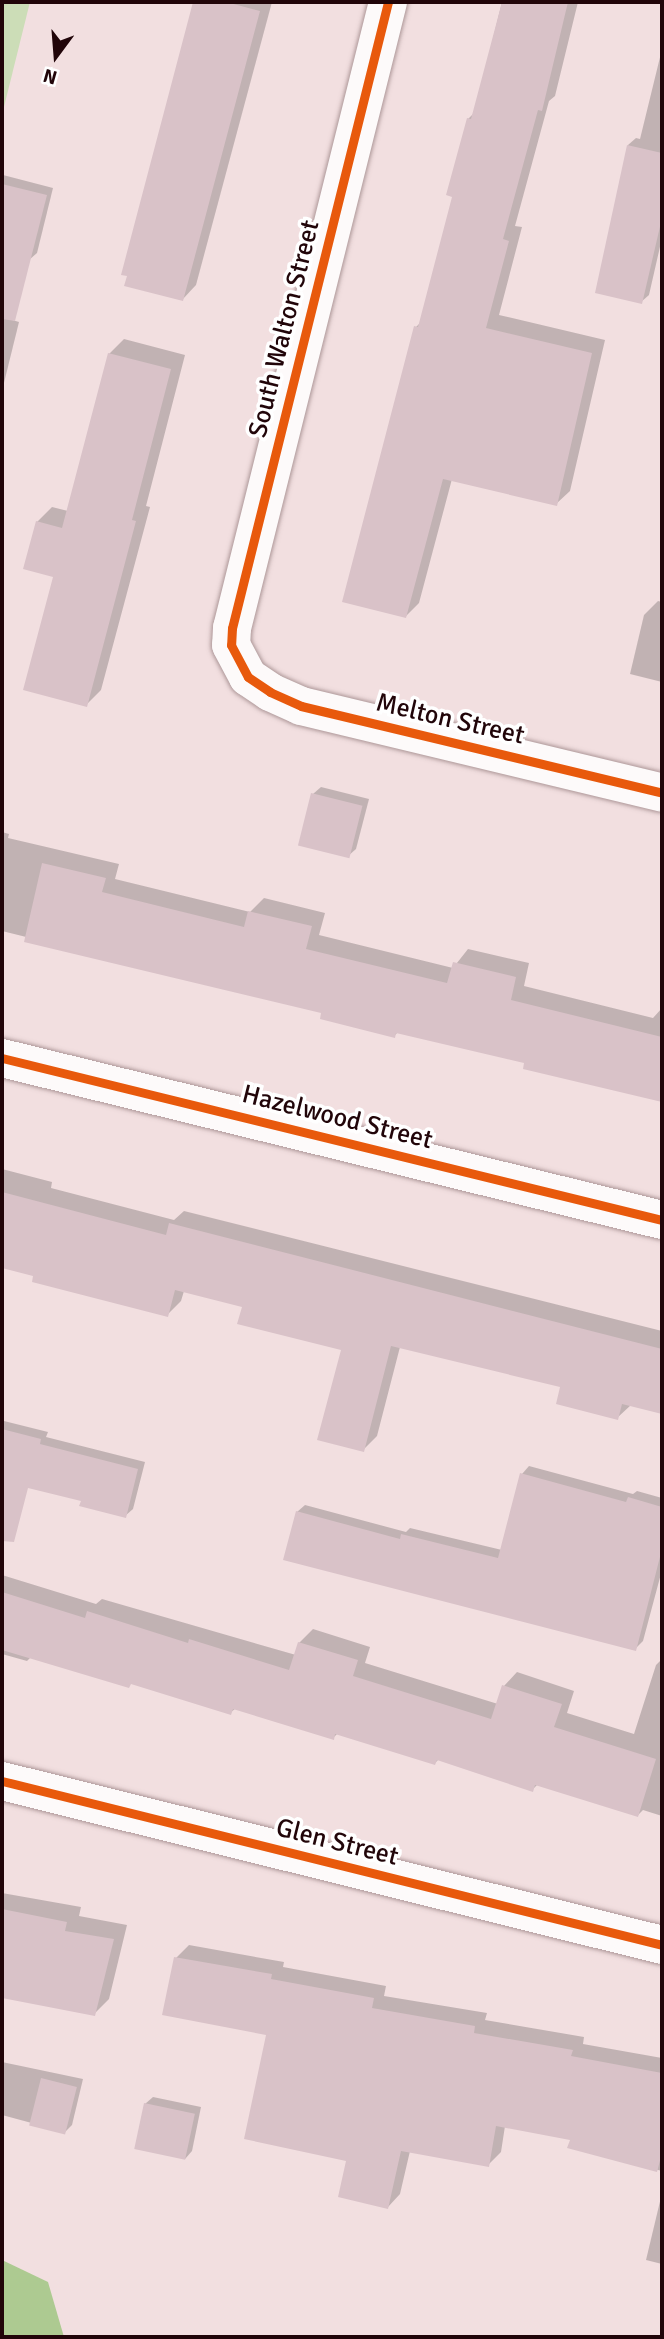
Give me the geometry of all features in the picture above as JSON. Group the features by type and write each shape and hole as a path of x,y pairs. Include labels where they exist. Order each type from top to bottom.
{"street":[{"name":"South Walton Street","path":"240,665 231,645 232,628 388,2"},
{"name":"Melton Street","path":"240,665 248,677 270,692 301,706 662,793"},
{"name":"Hazelwood Street","path":"2,1058 662,1220"},
{"name":"Glen Street","path":"2,1781 662,1945"}],"green space":[{"path":"2,2 30,2 2,115"},
{"path":"2,2260 48,2282 64,2337 2,2337"}],"building":[{"path":"193,2 226,2 260,11 183,301 124,286 127,276 121,275"},
{"path":"502,2 568,2 542,111 538,110 503,239 509,241 486,328 592,353 557,506 443,479 406,618 342,602 414,326 418,327 452,197 446,195 467,118 471,119"},
{"path":"627,145 662,153 662,218 642,304 595,293"},
{"path":"2,184 47,195 15,321 2,319"},
{"path":"108,353 171,369 132,520 136,521 87,707 23,690 53,577 23,569 36,521 62,528"},
{"path":"311,793 362,806 349,858 298,845"},
{"path":"42,863 106,878 102,892 244,927 248,911 312,926 306,949 447,983 453,962 516,977 511,1000 662,1037 662,1102 523,1069 524,1063 396,1033 395,1038 320,1019 321,1013 24,942"},
{"path":"2,1192 166,1235 169,1223 662,1349 662,1414 622,1404 618,1420 556,1404 560,1387 391,1346 364,1452 317,1440 341,1350 237,1324 242,1307 175,1290 168,1317 32,1282 33,1276 2,1268"},
{"path":"2,1429 41,1439 40,1444 138,1469 126,1518 79,1506 81,1501 28,1488 14,1542 2,1541"},
{"path":"520,1473 626,1502 628,1497 662,1507 662,1549 636,1651 283,1560 296,1511 400,1539 401,1534 498,1558"},
{"path":"2,1592 85,1618 87,1611 188,1643 189,1639 289,1670 298,1642 358,1660 353,1676 491,1719 502,1685 562,1704 554,1727 656,1759 638,1817 535,1785 533,1792 437,1760 435,1765 335,1734 334,1740 233,1709 231,1715 131,1684 129,1688 2,1650"},
{"path":"2,1909 67,1922 65,1931 114,1939 95,2016 2,1998"},
{"path":"174,1957 272,1974 271,1979 374,1998 372,2008 475,2026 474,2033 573,2050 571,2056 662,2073 662,2153 657,2172 567,2148 570,2140 496,2126 489,2167 401,2151 388,2209 338,2197 346,2161 244,2139 266,2035 162,2015"},
{"path":"41,2078 77,2087 65,2134 29,2126"},
{"path":"144,2103 195,2114 185,2160 134,2149"}],"cycle path":[{"path":"388,2 232,628 231,645 248,677 270,692 301,706 662,793"},
{"path":"2,1058 662,1220"},
{"path":"2,1781 662,1945"}]}
